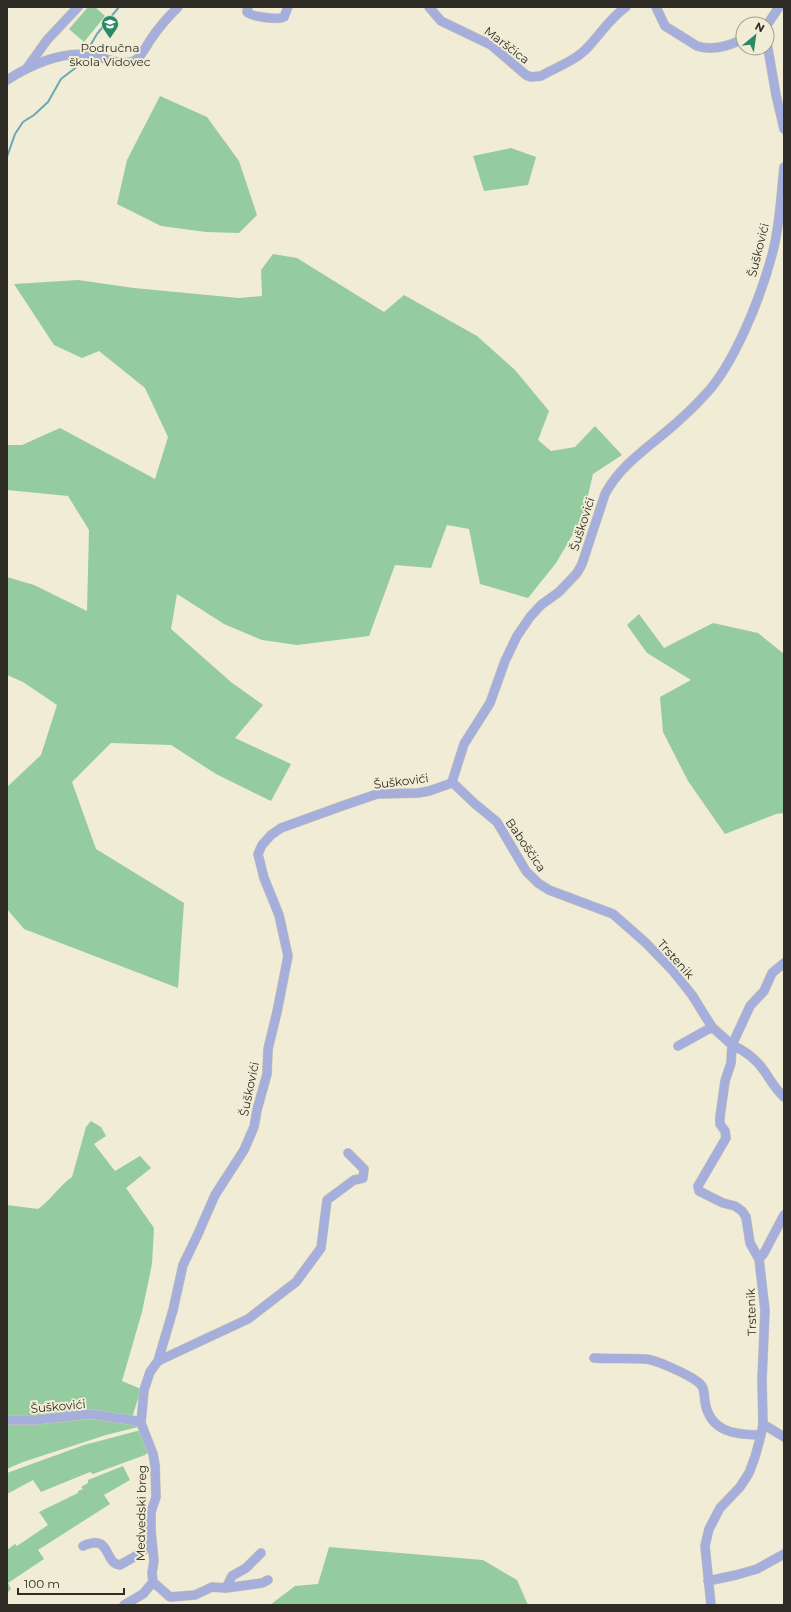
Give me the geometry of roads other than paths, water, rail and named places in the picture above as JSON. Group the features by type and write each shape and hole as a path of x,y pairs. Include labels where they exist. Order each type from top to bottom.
{"street":[{"path":"27,68 47,40 78,7"},
{"path":"7,80 27,68 70,53 86,54 120,62 129,62 137,59 164,20 178,7"},
{"path":"248,7 247,12 252,16 267,16 278,19 284,17 288,7"},
{"name":"Marščica","path":"429,7 441,21 483,40 501,52 526,75 531,77 541,76 582,53 590,46 610,20 626,7"},
{"path":"656,7 665,26 697,46 702,48 712,48 725,46 735,42"},
{"path":"773,16 779,7"},
{"path":"769,56 784,129"},
{"name":"Šuškovići","path":"7,1420 36,1420 90,1414 137,1421 141,1423 144,1390 150,1372 158,1361 173,1310 182,1265 198,1234 215,1194 244,1150 254,1127 267,1074 268,1049 288,956 279,915 264,878 258,854 262,845 271,835 281,828 377,794 423,792 450,784 452,782 464,744 490,703 505,661 517,636 530,617 541,605 577,573 582,564 605,494 611,483 643,449 673,426 703,398 713,387 732,356 752,313 773,250 784,167"},
{"name":"Baboščica","path":"452,782 497,822 526,871 538,883 549,890 613,914"},
{"name":"Trstenik","path":"613,914 673,971 692,995 712,1027 732,1044 753,1058 764,1071 777,1091 784,1097"},
{"name":"Trstenik","path":"711,1605 705,1546 709,1529 720,1508 740,1487 749,1473 761,1436 763,1424 762,1380 765,1310 759,1259 750,1243 746,1217 742,1211 735,1206 723,1203 699,1191 698,1186 726,1138 725,1131 720,1124 720,1117 725,1081 731,1063 732,1044 750,1006 764,991 772,973 784,963"},
{"path":"678,1046 712,1027"},
{"path":"158,1361 248,1319 296,1282 322,1248 327,1200 354,1180 363,1178 364,1170 348,1153"},
{"path":"759,1259 764,1253 784,1215"},
{"path":"594,1358 647,1359 662,1363 700,1383 704,1389 705,1403 710,1418 716,1425 738,1434 761,1436"},
{"name":"Medvedski breg","path":"141,1423 153,1454 155,1465 156,1497 151,1512 154,1561 152,1573 153,1582"},
{"path":"763,1424 784,1437"},
{"path":"83,1546 93,1542 98,1542 108,1551 114,1562 120,1565 141,1553 152,1541"},
{"path":"226,1588 232,1576 246,1568 261,1553"},
{"path":"708,1581 757,1569 784,1554"},
{"path":"124,1605 143,1594 153,1582 170,1597 194,1595 212,1587 226,1588 262,1583 268,1580"}],"waterway":[{"path":"87,51 97,34 119,7"},
{"path":"7,157 15,134 23,122 34,115 48,102 61,79 83,62 85,57"}],"place":[{"name":"Područna škola Vidovec","path":"110,39"}]}
